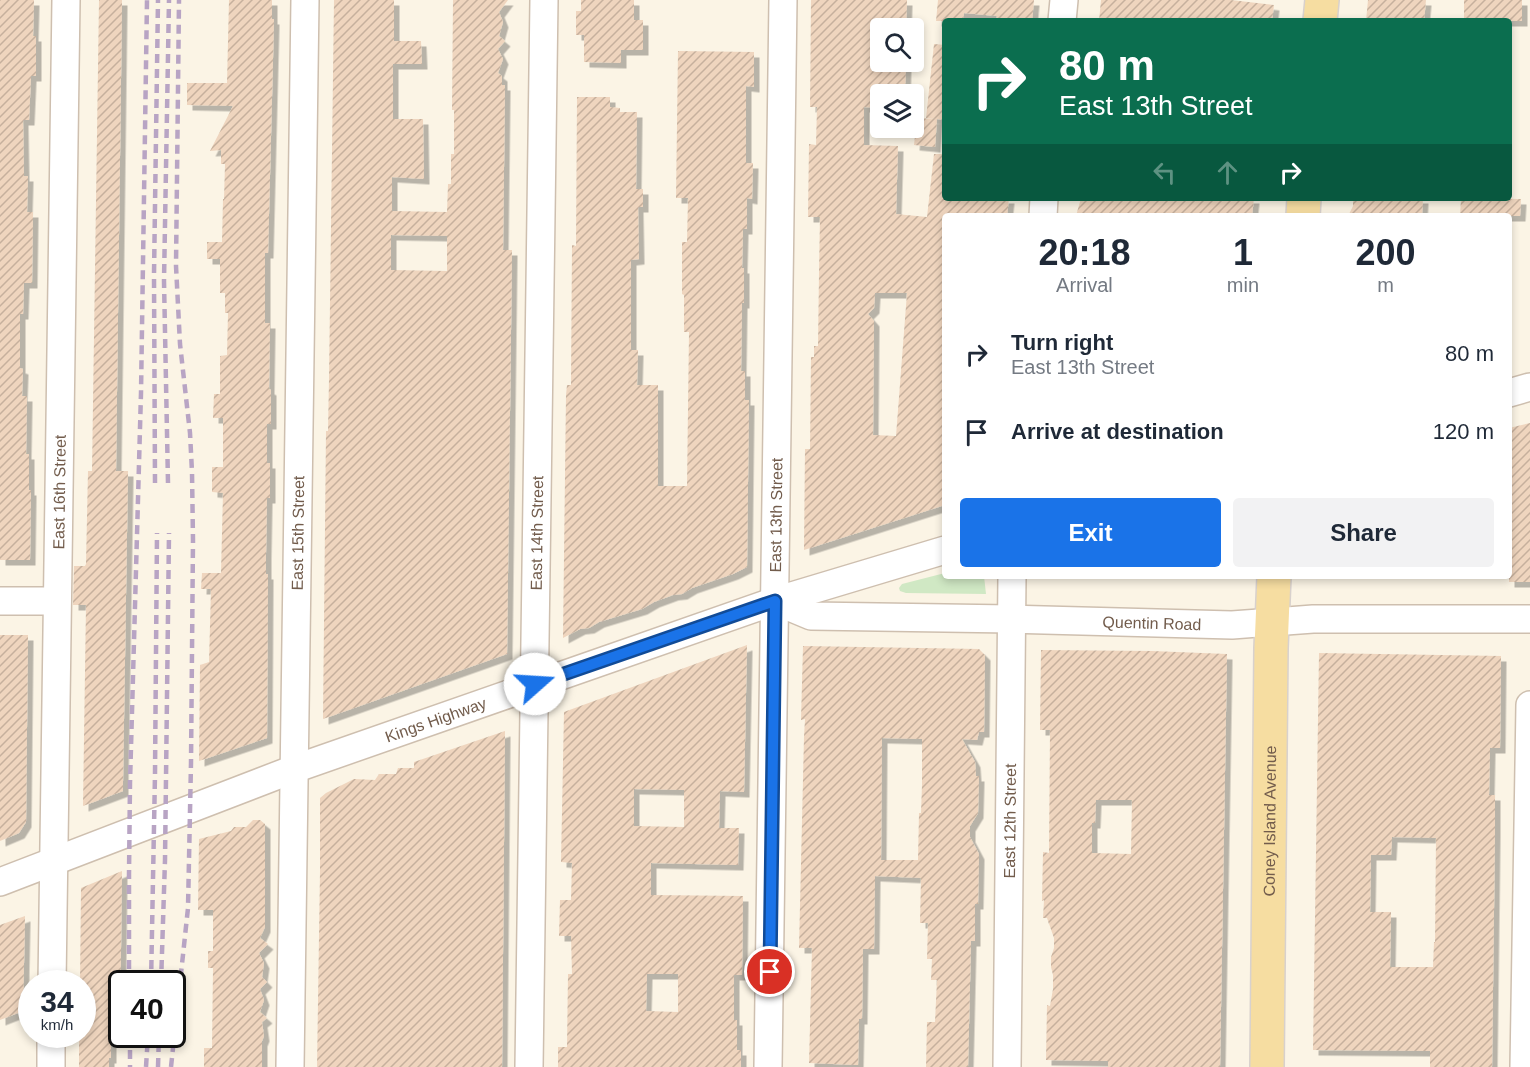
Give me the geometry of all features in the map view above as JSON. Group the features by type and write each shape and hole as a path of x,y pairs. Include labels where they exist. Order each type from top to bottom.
{"main road":[{"path":"1320,18 1322,0"},
{"name":"Coney Island Avenue","path":"1267,1067 1274,579"}],"street":[{"name":"East 16th Street","path":"52,970 66,0"},
{"name":"East 15th Street","path":"290,1067 305,0"},
{"name":"East 14th Street","path":"529,1067 544,0"},
{"name":"East 13th Street","path":"768,1067 783,0"},
{"path":"1062,18 1064,0"},
{"path":"1512,392 1530,387"},
{"name":"Kings Highway","path":"0,882 294,769 535,684 775,601 942,551"},
{"name":"East 12th Street","path":"1007,1067 1012,579"},
{"path":"0,600 57,601"},
{"name":"Quentin Road","path":"775,601 811,616 1232,625 1313,619 1530,619"},
{"path":"1524,1067 1530,705"},
{"path":"51,1048 51,1067"}],"green space":[{"path":"942,574 942,579 984,579 986,594 906,593 900,591 902,584"}],"building":[{"path":"0,0 34,0 33,36 36,36 36,76 31,76 29,120 23,120 24,176 28,176 27,212 33,212 32,283 24,283 23,314 20,314 20,368 23,369 22,396 27,396 26,454 29,454 29,490 31,490 30,560 0,560"},
{"path":"99,0 122,0 116,471 128,471 123,791 83,806 86,605 73,605 74,566 85,566 86,564 88,471 92,471"},
{"path":"229,0 272,0 272,19 274,19 268,253 265,253 265,323 270,323 269,389 271,390 271,424 267,424 270,498 267,498 266,554 266,574 268,574 267,738 199,761 200,665 209,662 211,589 201,589 202,573 221,573 223,493 212,492 212,467 223,467 223,418 213,418 214,394 220,394 220,356 227,355 228,313 225,313 225,293 220,293 220,259 207,259 207,242 222,242 225,164 221,164 221,150 210,151 233,106 187,105 187,83 227,83"},
{"path":"334,0 394,0 394,41 421,41 422,64 393,64 393,119 423,119 424,179 392,177 392,211 447,212 448,184 451,184 451,154 454,154 453,0 508,0 499,12 503,22 499,36 505,41 498,49 503,59 498,73 502,76 502,85 505,85 503,250 512,250 507,654 323,719 326,431 328,431","holes":["391,235 447,236 447,271 391,270"]},
{"path":"581,0 634,0 634,20 643,20 643,50 621,50 621,63 584,62 584,35 576,35 576,11 581,11"},
{"path":"811,0 907,0 906,18 870,18 870,72 906,72 905,84 870,84 870,107 864,107 864,145 898,146 896,214 927,217 934,154 942,154 942,201 1009,201 1007,213 942,213 942,506 804,550 805,449 810,449 811,357 814,357 814,346 818,346 820,217 808,217 809,144 816,145 817,107 810,107","holes":["875,293 907,293 896,436 873,435 874,321 868,314 874,308"]},
{"path":"938,0 1034,0 1032,18 997,18 997,16 964,13 963,18 942,18 942,21 936,21"},
{"path":"1101,0 1231,0 1274,5 1272,18 1099,18"},
{"path":"1368,0 1426,0 1424,18 1366,18"},
{"path":"1464,0 1522,0 1522,21 1512,21 1512,18 1464,18"},
{"path":"934,44 942,45 942,120 926,118"},
{"path":"678,51 754,52 754,87 746,86 746,163 753,163 752,199 747,198 747,229 743,229 742,268 744,268 744,303 742,303 741,371 745,371 745,400 749,400 747,567 682,594 654,602 642,609 599,622 589,628 580,629 563,638 566,395 567,385 571,385 572,245 576,246 577,97 610,97 610,107 620,108 620,112 637,112 636,189 643,189 643,207 638,207 639,259 631,260 631,350 638,350 637,385 658,385 658,486 687,486 689,332 684,332 682,242 687,242 688,198 676,198"},
{"path":"924,118 937,119 935,147 914,145 915,138 924,138"},
{"path":"1521,199 1520,216 1512,216 1512,213 1460,213 1461,201"},
{"path":"1080,201 1254,201 1252,213 1077,213"},
{"path":"1353,201 1423,201 1422,213 1350,213"},
{"path":"1530,423 1530,582 1509,582 1509,579 1512,579 1512,427"},
{"path":"0,635 28,635 26,822 19,833 0,841"},
{"path":"747,645 744,792 720,791 719,828 739,828 738,865 651,863 651,895 743,896 742,975 734,975 734,1020 737,1020 737,1050 741,1050 741,1067 558,1067 558,1047 567,1047 568,974 572,974 571,936 559,936 560,900 571,900 572,863 561,862 564,712","holes":["634,789 684,790 684,827 634,826","647,974 678,974 678,1012 646,1011"]},
{"path":"803,646 979,649 985,655 984,732 979,732 977,740 962,739 975,762 976,776 979,776 978,813 970,826 970,837 979,854 975,941 971,941 968,1067 926,1067 927,1022 935,1022 937,980 931,980 932,959 927,959 928,923 920,923 921,878 875,876 874,949 863,949 862,1019 859,1019 858,1065 809,1063 812,948 799,948 805,719 801,720","holes":["882,738 922,739 918,860 881,860"]},
{"path":"1041,650 1227,654 1220,1067 1108,1067 1108,1061 1046,1060 1047,1005 1050,1006 1053,989 1051,957 1054,938 1047,918 1043,918 1044,900 1042,901 1043,852 1049,853 1050,730 1040,730","holes":["1096,800 1132,800 1131,854 1092,853 1092,823 1095,823"]},
{"path":"1319,653 1501,656 1500,748 1490,748 1489,795 1495,795 1492,1067 1430,1067 1430,1051 1313,1050","holes":["1392,837 1436,838 1433,967 1390,967 1391,912 1370,912 1371,855 1391,855"]},
{"path":"505,731 502,1067 317,1067 320,798 354,779 375,780 379,774 396,774 398,768 414,768 414,762"},
{"path":"253,820 260,820 265,824 265,927 260,938 268,944 259,953 264,963 262,977 267,982 260,989 264,1000 260,1012 267,1018 262,1022 264,1036 262,1067 204,1067 204,1048 212,1048 213,968 208,968 208,951 213,951 213,910 198,910 199,839 231,831 234,827 246,827"},
{"path":"122,871 121,970 108,970 108,1048 111,1048 109,1067 79,1067 79,1048 96,1048 96,970 80,970 81,888"},
{"path":"25,916 24,970 18,970 18,1013 0,1020 0,925"}],"railway":[{"path":"129,970 130,783 141,393 147,0"},
{"path":"155,483 154,275 158,0"},
{"path":"168,483 164,281 169,0"},
{"path":"171,1067 188,908 193,540 190,433 180,344 176,266 179,0"},
{"path":"151,970 157,533"},
{"path":"161,970 169,533"},
{"path":"130,1048 130,1067"},
{"path":"146,1067 147,1048"},
{"path":"158,1067 159,1048"}],"route":[{"path":"535,684 775,601 770,972"}]}
